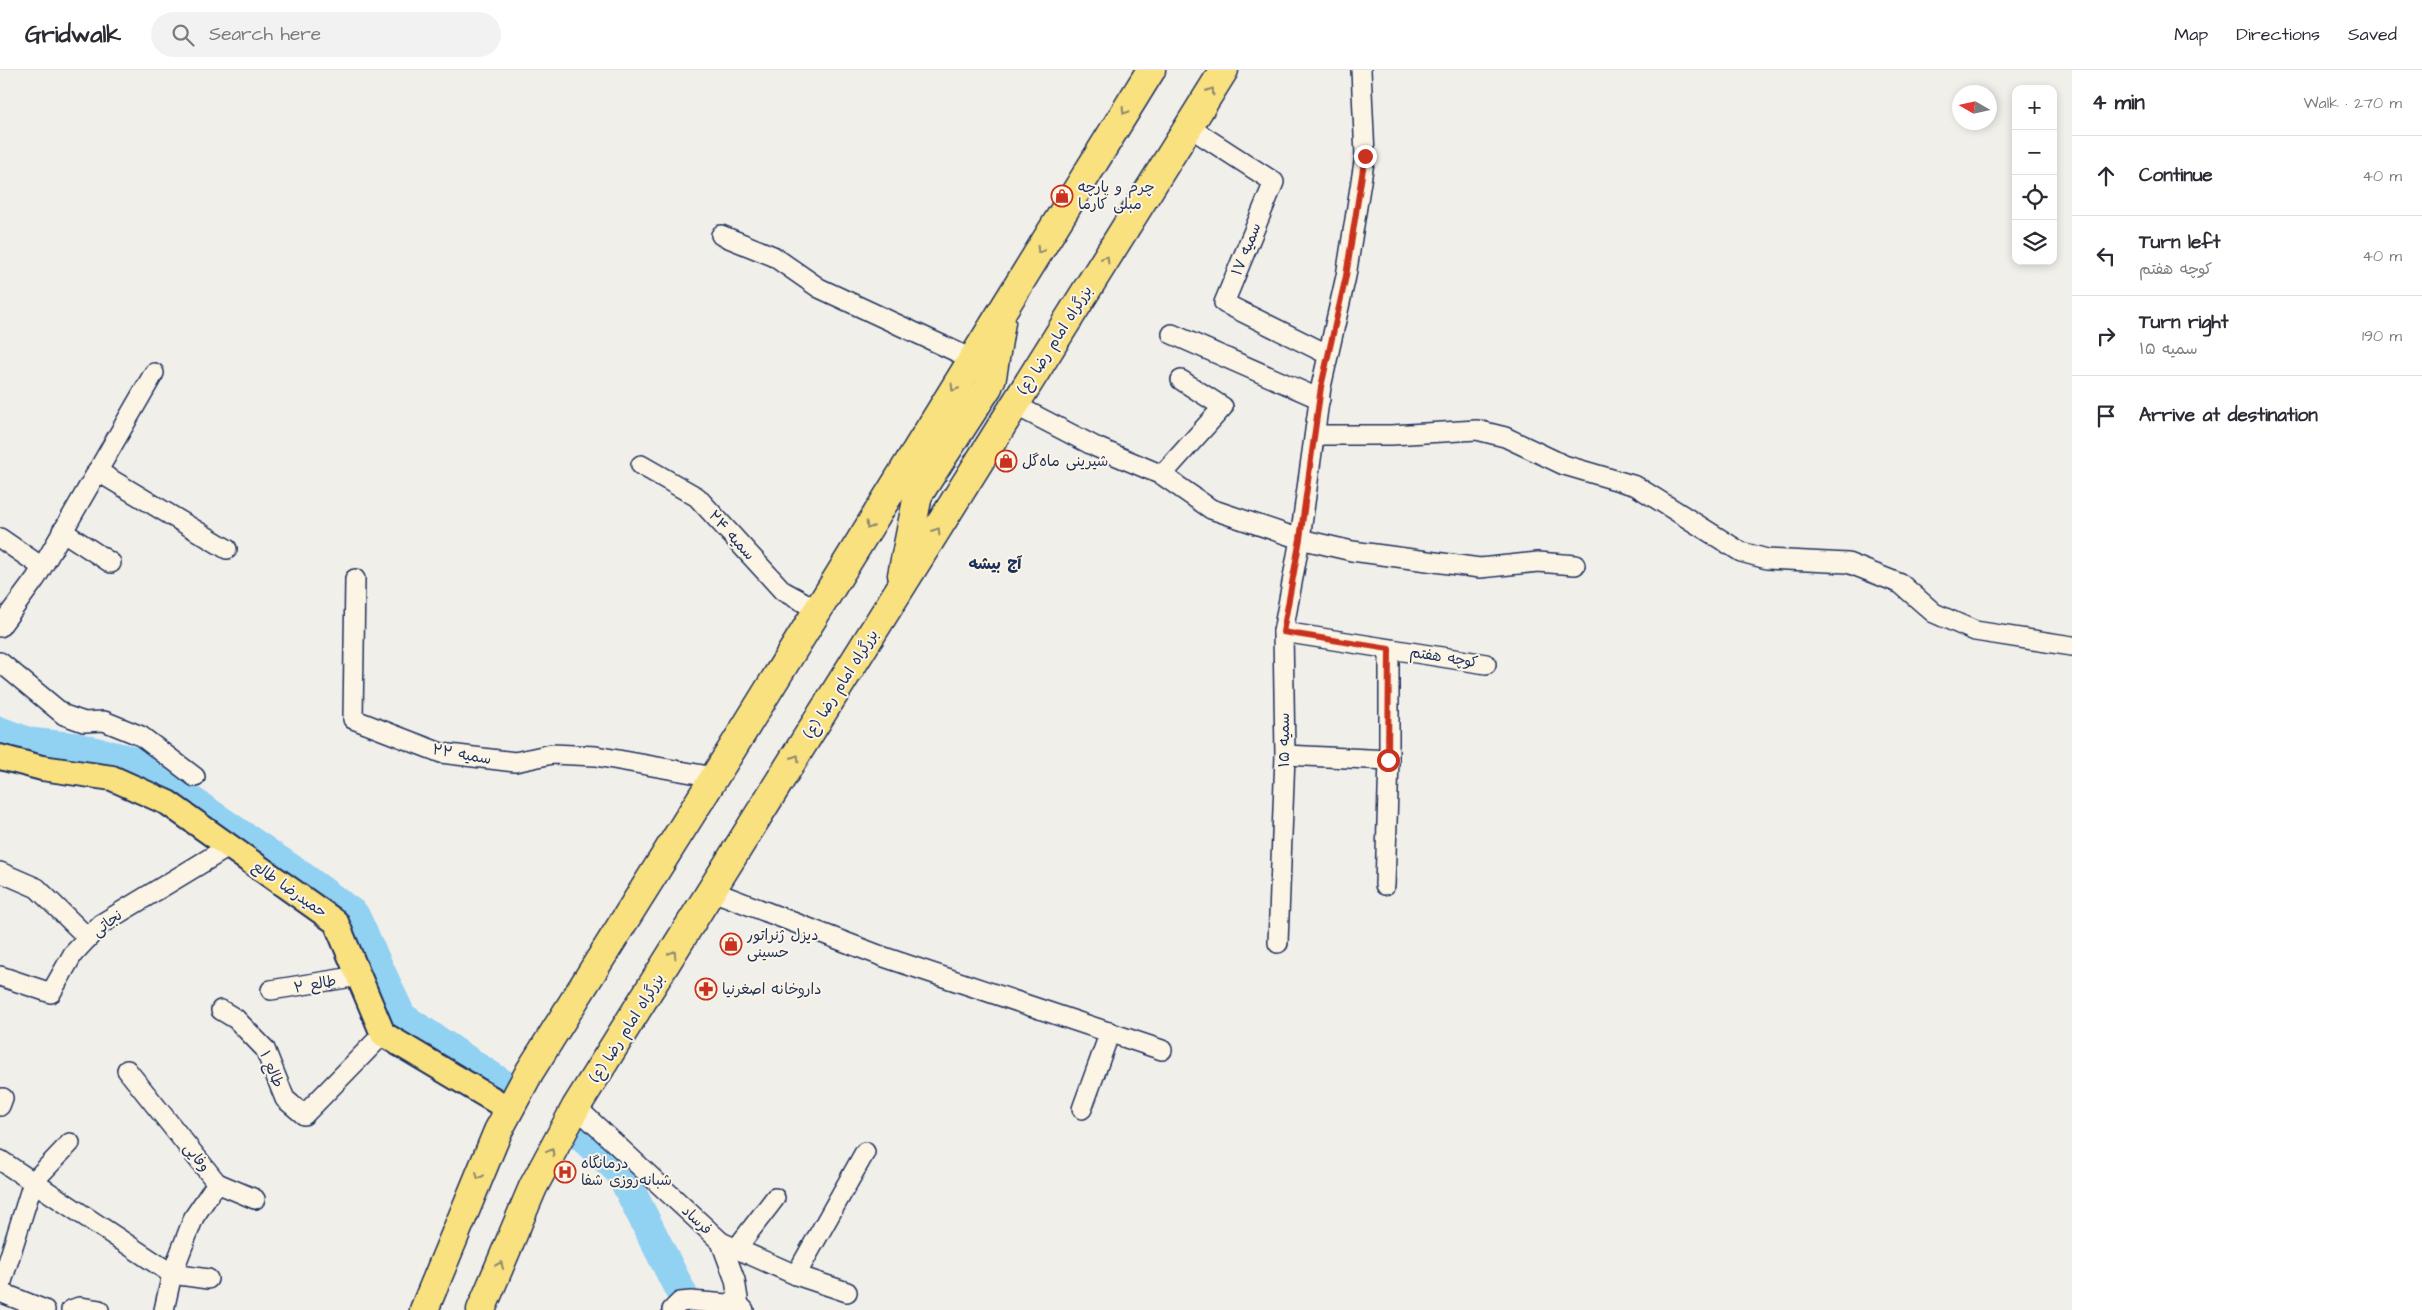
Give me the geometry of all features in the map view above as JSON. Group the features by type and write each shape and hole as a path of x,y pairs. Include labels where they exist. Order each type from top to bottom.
{"highway":[{"path":"899,592 917,500 939,438 972,359 1150,70"},
{"name":"بزرگراه امام رضا (ع)","path":"481,1310 533,1187 576,1107 1224,70"},
{"path":"424,1310 509,1109 530,1071 818,610 939,438 990,382 1004,308"},
{"path":"939,438 978,464"}],"main road":[{"name":"حمیدرضا طالع","path":"0,757 42,768 112,778 168,803 336,922 383,1034"},
{"path":"383,1034 509,1109"}],"street":[{"name":"سمیه ۱۵","path":"1278,943 1285,755 1283,632 1300,539 1327,354 1346,276 1365,156 1361,70"},
{"name":"سمیه ۱۷","path":"1189,127 1274,182 1224,303 1327,354"},
{"path":"721,234 773,256 819,288 972,359"},
{"path":"1172,334 1320,399"},
{"path":"0,627 42,568 154,373"},
{"path":"1162,475 1223,407 1181,380"},
{"path":"1015,405 1096,447 1162,475 1211,509 1300,539 1352,551 1480,568 1538,562 1575,565"},
{"path":"1315,435 1391,435 1477,430 1505,437 1564,465 1636,486 1741,552 1767,559 1848,564 1901,584 1934,613 1976,631 2072,646"},
{"name":"سمیه ۲۴","path":"641,465 697,497 784,591 818,610"},
{"path":"97,471 227,549"},
{"path":"62,531 111,562"},
{"path":"0,538 42,568"},
{"name":"سمیه ۲۲","path":"355,579 353,719 441,753 515,762 552,754 596,756 714,777"},
{"name":"کوچه هفتم","path":"1283,632 1486,664"},
{"path":"1385,885 1389,649"},
{"path":"0,662 64,716 84,722 104,721 140,736 195,777"},
{"path":"1285,755 1388,760"},
{"name":"نجاتی","path":"0,976 50,993 73,954 101,924 230,846"},
{"path":"0,872 37,888 88,938"},
{"path":"712,891 884,957 1162,1050"},
{"name":"طالع ۲","path":"271,990 359,976"},
{"name":"طالع ۱","path":"221,1010 236,1019 264,1049 285,1099 304,1115 383,1034"},
{"path":"1082,1109 1110,1032"},
{"name":"وفایی","path":"127,1070 217,1183 194,1217 172,1274 164,1310"},
{"name":"فرساد","path":"576,1107 729,1246 742,1308"},
{"path":"0,1288 33,1182 70,1143"},
{"path":"796,1276 865,1152"},
{"path":"0,1160 172,1274 208,1279"},
{"path":"217,1183 255,1199"},
{"path":"775,1198 729,1246 796,1276 847,1292"},
{"path":"0,1292 46,1310"},
{"path":"681,1305 742,1308"},
{"path":"71,1310 79,1308 99,1310"}],"waterway":[{"path":"0,732 29,743 77,748 132,761 298,874 354,915 401,1017 508,1088"},
{"path":"573,1128 620,1171 690,1310"}],"place":[{"name":"چرم و پارچه مبلی کارما","path":"1062,196"},
{"name":"شیرینی ماه‌گل","path":"1006,461"},
{"name":"دیزل ژنراتور حسینی","path":"731,944"},
{"name":"داروخانه اصغرنیا","path":"706,989"},
{"name":"درمانگاه شبانه‌روزی شفا","path":"565,1172"}],"district":[{"name":"آج بیشه","path":"995,563"}],"route":[{"path":"1365,156 1346,276 1321,387 1300,539 1283,632 1389,649 1388,760"}]}
